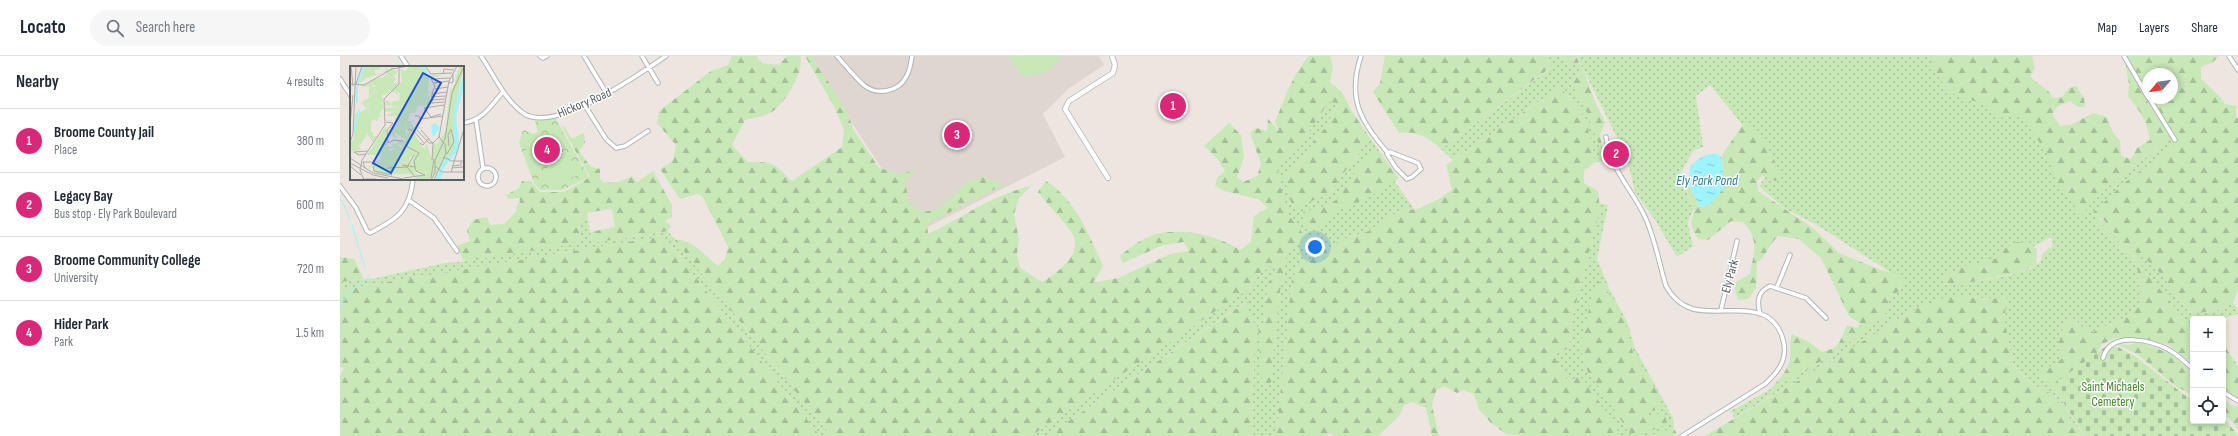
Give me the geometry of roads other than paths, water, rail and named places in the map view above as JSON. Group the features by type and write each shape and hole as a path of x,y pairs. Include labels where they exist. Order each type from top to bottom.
{"street":[{"path":"401,56 407,66"},
{"name":"Hickory Road","path":"481,56 503,92 523,112 537,118 555,116 607,94 666,56"},
{"path":"540,56 543,58 547,56"},
{"path":"584,56 607,94"},
{"path":"642,56 658,83"},
{"path":"837,56 864,85 881,92 894,89 904,81 909,70 912,56"},
{"path":"1108,178 1065,109 1069,102 1113,72 1116,65 1112,56"},
{"path":"1361,56 1355,80 1356,101 1363,119 1388,153 1390,160 1407,179 1412,177 1421,169 1418,163 1392,152 1388,153"},
{"path":"2124,56 2142,87"},
{"path":"2229,56 2238,70"},
{"path":"340,79 350,94"},
{"path":"464,123 476,120 486,114 503,92"},
{"path":"584,104 606,139 616,148 625,146 648,131"},
{"path":"2152,104 2175,140"},
{"path":"476,120 483,168"},
{"path":"1606,137 1610,156 1616,169 1647,221 1664,279 1671,294 1681,304 1694,309 1747,310 1760,314 1773,322 1782,335 1784,356 1779,369 1765,384 1682,436"},
{"path":"483,168 493,169 497,174 496,180 488,187 483,186 479,181 479,172 483,168"},
{"path":"340,186 356,208 366,231 370,233 399,214 410,201 413,180"},
{"path":"410,201 434,218 457,251"},
{"name":"Ely Park","path":"1721,310 1737,241"},
{"path":"1777,287 1790,255"},
{"path":"1760,314 1758,300 1760,293 1770,286 1777,287 1806,298 1826,318"},
{"path":"2102,358 2107,348 2115,343 2142,340 2171,351 2190,367"},
{"path":"2226,394 2238,401"}],"water":[{"name":"Ely Park Pond","path":"1715,153 1721,157 1725,187 1709,205 1700,207 1688,183 1690,166 1703,156"}],"waterway":[{"path":"340,199 350,219"},
{"path":"352,225 365,268"},
{"path":"340,307 351,292 369,276"}],"place":[{"name":"Broome County Jail","path":"1173,106"},
{"name":"Broome Community College","path":"957,135"},
{"name":"Hider Park","path":"547,150"},
{"name":"Legacy Bay","path":"1616,154"}],"park label":[{"name":"Saint Michaels Cemetery","path":"2113,394"}]}
